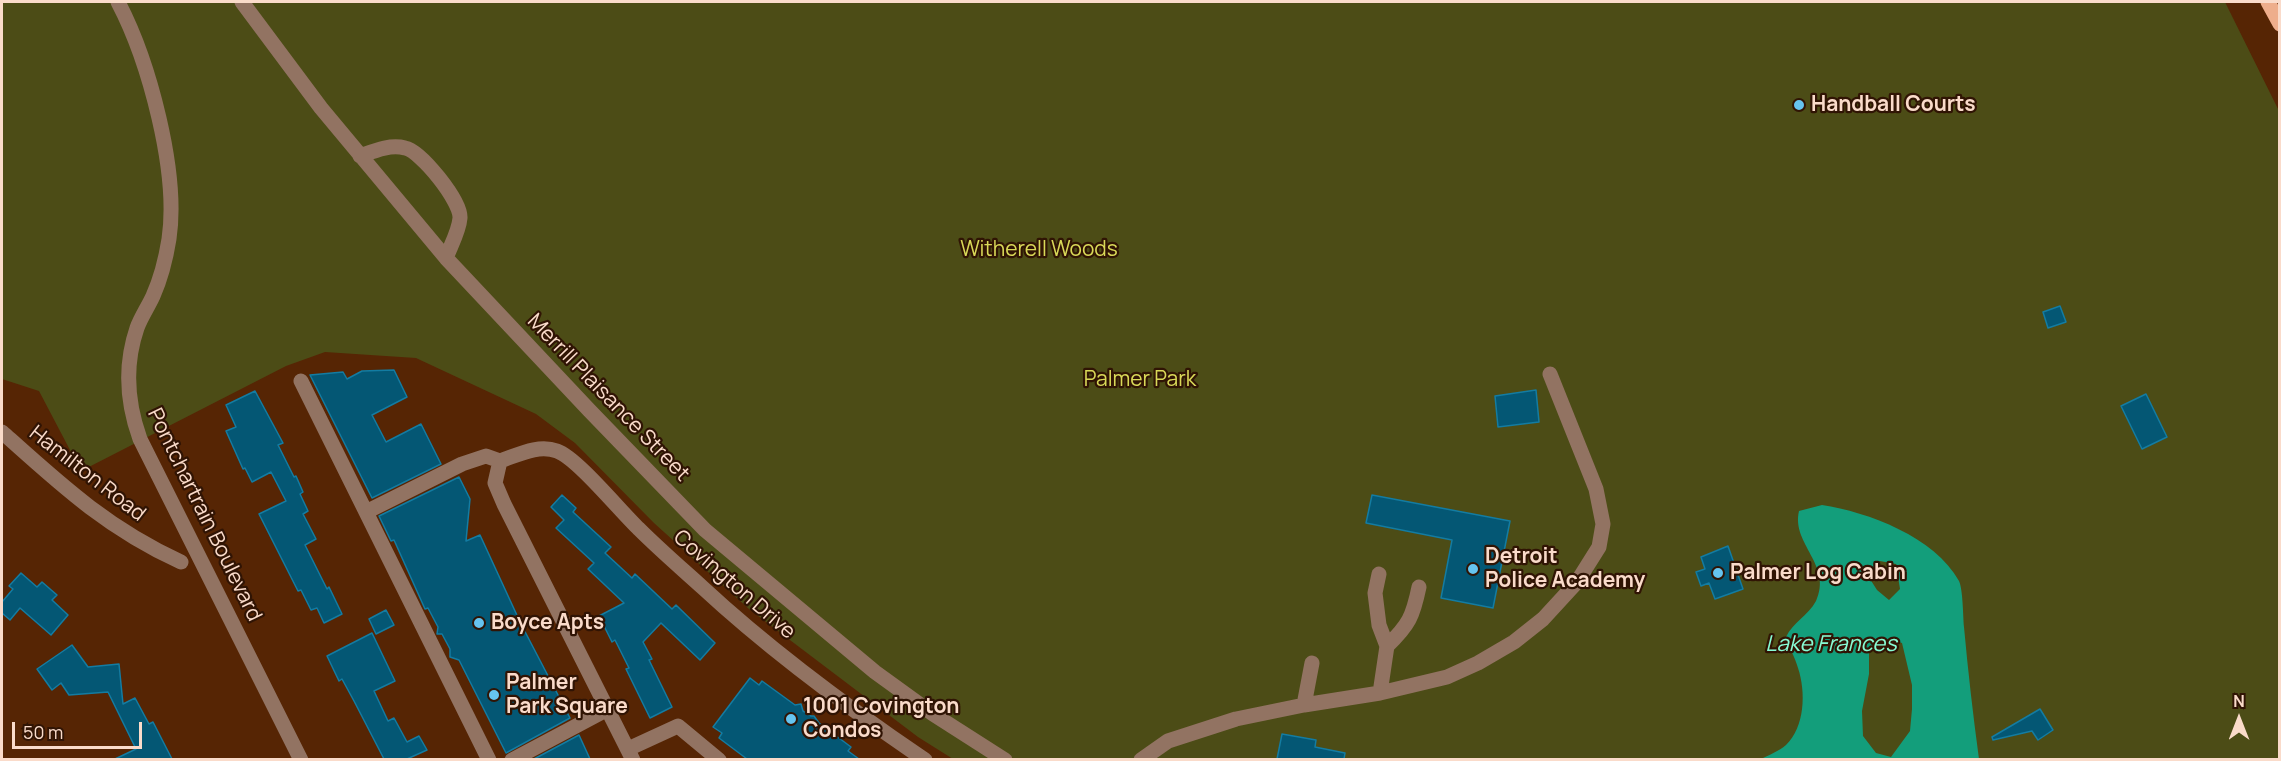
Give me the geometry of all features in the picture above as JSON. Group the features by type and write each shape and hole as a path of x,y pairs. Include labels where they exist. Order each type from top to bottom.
{"main road":[{"path":"2268,2 2280,24"}],"street":[{"name":"Pontchartrain Boulevard","path":"118,2 134,37 161,128 171,212 163,270 131,347 128,375 133,418 148,454 301,759"},
{"name":"Merrill Plaisance Street","path":"242,2 321,108 447,258 705,530 875,672 933,714 1005,759"},
{"path":"360,156 396,147 409,149 420,156 458,206 460,220 447,258"},
{"path":"1141,759 1168,741 1236,719 1380,693 1447,677 1478,663 1514,642 1543,619 1577,582 1599,547 1603,524 1596,489 1550,374"},
{"path":"301,381 489,759"},
{"name":"Hamilton Road","path":"2,432 67,490 105,520 132,538 181,562"},
{"name":"Covington Drive","path":"366,512 462,464 486,456 500,461 532,450 544,448 555,450 570,459 638,528 748,627 838,698 925,759"},
{"path":"500,461 495,483 504,504 630,754 678,726 720,759"},
{"path":"1379,574 1375,593 1376,604 1379,625 1387,646 1380,693"},
{"path":"1387,646 1407,624 1414,611 1419,587"},
{"path":"1304,705 1312,663"},
{"path":"512,759 608,709"}],"green space":[{"name":"Palmer Park","path":"2,2 2225,2 2279,111 2279,759 953,759 918,737 749,609 654,523 575,443 536,414 416,358 325,352 286,366 81,471 39,391 2,379"}],"water":[{"name":"Lake Frances","path":"1822,505 1840,508 1879,521 1917,539 1948,565 1959,581 1961,590 1979,759 1761,759 1786,745 1792,738 1802,709 1801,677 1786,637 1813,606 1820,588 1816,565 1798,523 1799,511","holes":["1880,561 1896,564 1900,589 1889,600 1877,590 1870,579","1888,639 1902,643 1912,685 1910,731 1891,757 1876,753 1863,736 1862,711 1869,674 1869,647"]}],"building":[{"path":"2060,306 2066,322 2048,328 2043,312"},
{"path":"394,370 407,397 372,415 386,442 421,424 441,464 372,498 310,375 343,372 347,379 362,371"},
{"path":"1536,390 1539,422 1498,427 1495,396"},
{"path":"255,391 283,443 278,445 303,492 300,494 308,511 303,514 316,539 305,545 342,614 324,623 317,608 311,610 301,590 298,591 259,514 286,501 271,472 252,482 245,468 243,469 226,431 236,427 226,405"},
{"path":"2146,394 2167,437 2142,449 2121,406"},
{"path":"459,477 470,499 466,541 480,535 521,624 570,718 506,753 459,660 450,657 450,649 442,634 437,634 438,627 428,608 425,609 394,540 391,541 379,516"},
{"path":"562,495 576,508 573,512 611,547 605,553 632,578 635,574 672,609 676,605 715,643 700,660 661,623 643,642 652,659 649,660 672,707 650,718 626,669 629,668 615,640 612,642 599,616 624,603 588,569 594,563 556,528 564,520 551,507"},
{"name":"Detroit Police Academy","path":"1372,495 1510,521 1493,608 1441,598 1452,540 1366,523"},
{"name":"Palmer Log Cabin","path":"1728,546 1743,589 1715,599 1709,583 1701,586 1696,572 1705,569 1701,557"},
{"path":"21,573 37,587 42,582 57,595 52,600 68,615 51,635 20,608 10,620 2,613 2,602 13,589 9,586"},
{"path":"386,610 394,625 376,634 369,619"},
{"path":"372,633 395,681 374,691 388,721 394,718 407,742 419,736 427,750 407,759 384,759 342,679 339,681 327,656"},
{"path":"72,645 88,667 119,664 123,704 135,698 149,724 153,722 172,759 115,759 136,749 108,692 69,695 61,683 52,690 37,669"},
{"name":"1001 Covington Condos","path":"750,678 759,685 762,681 795,705 801,704 803,711 814,716 819,723 851,747 848,751 859,759 747,759 719,738 722,733 713,727"},
{"path":"2040,709 2053,730 2038,740 2032,731 1993,740 1992,737"},
{"path":"1282,734 1316,740 1315,747 1345,753 1344,759 1277,759"},
{"path":"579,735 590,759 534,759"}],"place":[{"name":"Handball Courts","path":"1799,105"},
{"name":"Detroit Police Academy","path":"1473,569"},
{"name":"Palmer Log Cabin","path":"1718,573"},
{"name":"Boyce Apts","path":"479,623"},
{"name":"Palmer Park Square","path":"494,695"},
{"name":"1001 Covington Condos","path":"791,719"}],"park label":[{"name":"Witherell Woods","path":"1039,250"}]}
